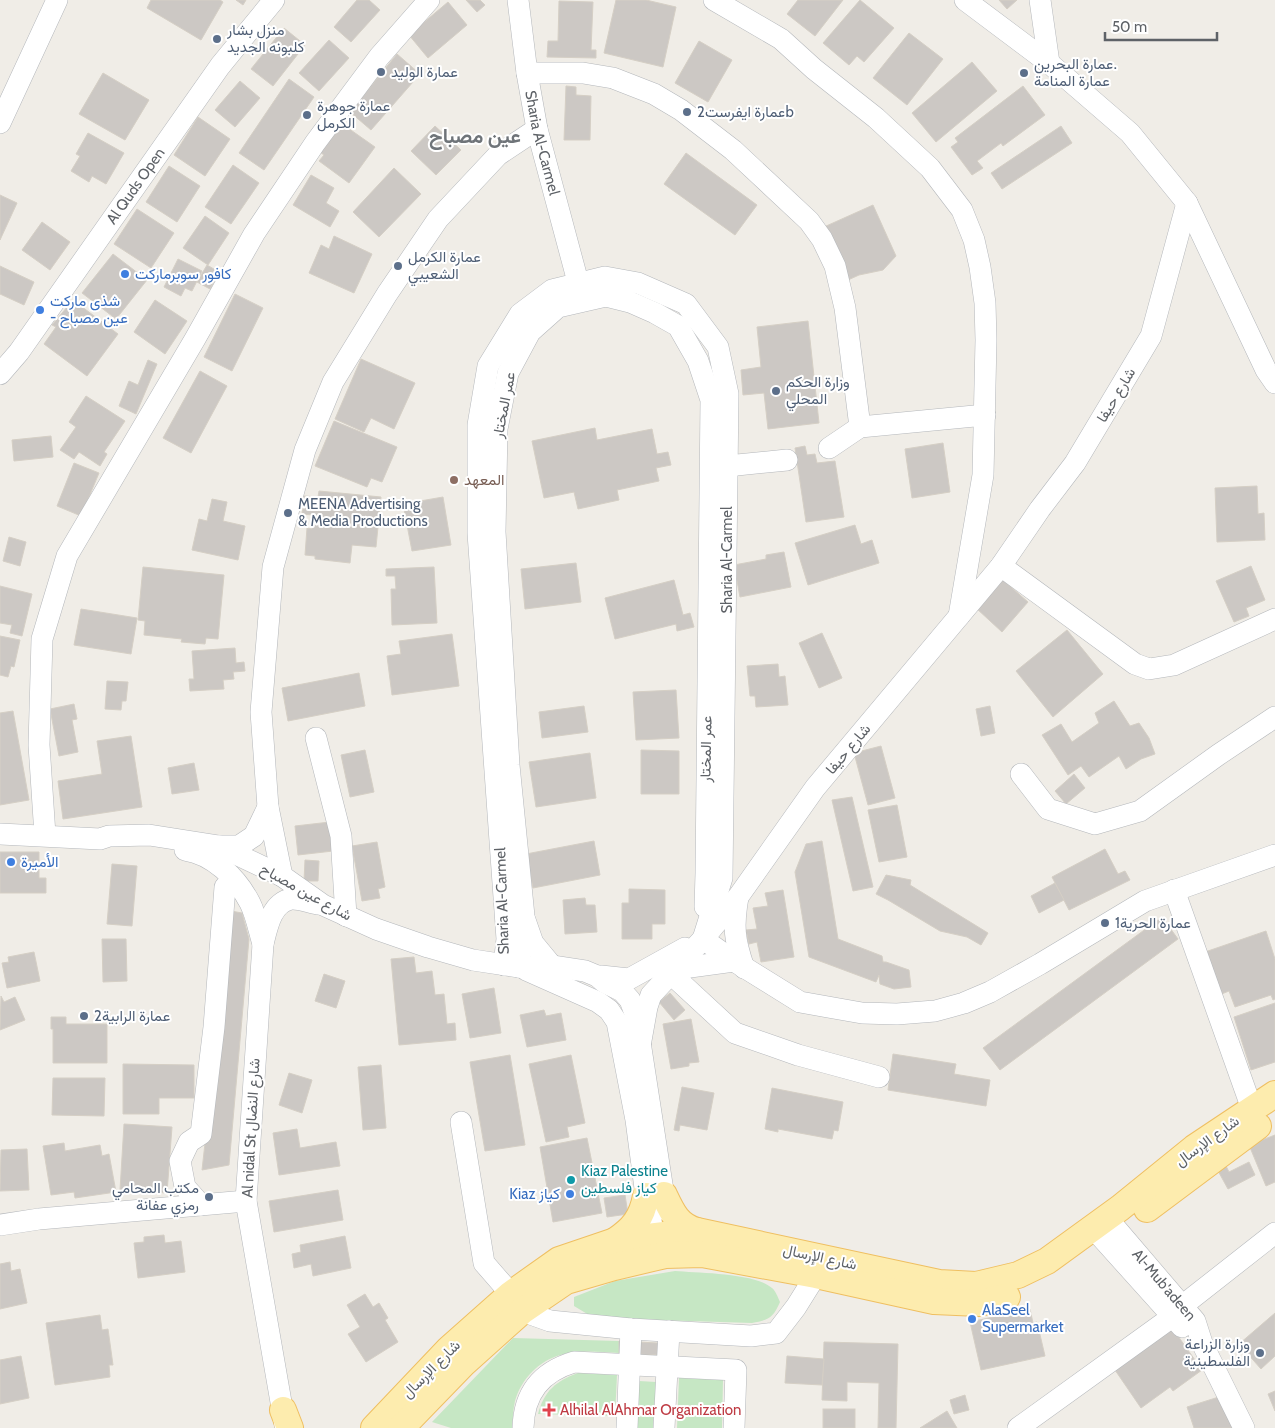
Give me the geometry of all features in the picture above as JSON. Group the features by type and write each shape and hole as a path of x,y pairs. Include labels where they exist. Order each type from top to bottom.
{"main road":[{"name":"شارع الإرسال","path":"401,1428 559,1260 615,1242 663,1245 816,1275 934,1301 978,1303 1022,1293 1056,1276 1106,1229 1264,1111 1275,1094"},
{"path":"615,1242 630,1231 655,1196 687,1228 697,1231"},
{"name":"شارع الإرسال","path":"374,1428 449,1349 517,1303 566,1281 614,1267 697,1231 939,1283 976,1285 1018,1275 1106,1229"}],"street":[{"path":"0,123 57,0"},
{"name":"Al Quds Open","path":"0,374 19,352 220,66 274,0"},
{"path":"45,835 39,745 42,638 66,556 195,339 254,234 316,143 379,56 429,0"},
{"name":"Sharia Al-Carmel","path":"518,0 527,73 537,130 580,292"},
{"path":"714,0 781,39 814,69 876,118 930,168 962,210 974,240 985,303 983,475 959,616"},
{"path":"965,0 1049,63 1130,133 1188,203 1266,370 1275,383"},
{"path":"1040,0 1049,63"},
{"path":"527,73 583,73 613,78 654,94 681,110 733,150 809,221 822,239 835,266 845,308 860,427"},
{"path":"282,876 268,807 261,712 273,567 305,450 333,382 386,294 438,218 498,156 537,130"},
{"name":"شارع حيفا","path":"640,1046 651,995 703,938 744,888 815,788 1001,566 1040,509 1075,463 1151,336 1188,203"},
{"name":"Sharia Al-Carmel","path":"512,966 507,939 478,533 478,424 488,366 520,314 552,290 580,292 605,277 638,283 686,304 718,347 728,394 718,470 722,878 703,938"},
{"name":"عمر المختار","path":"512,966 524,916 509,765 496,541 497,428 508,373 530,332 558,307 580,292"},
{"path":"829,448 860,427 985,415"},
{"path":"718,470 787,460"},
{"name":"عمر المختار","path":"703,938 718,470"},
{"path":"1001,566 1135,664 1149,669 1174,665 1275,619"},
{"path":"1021,774 1048,808 1095,824 1140,811 1218,755 1275,718"},
{"path":"316,738 341,836 346,916"},
{"path":"219,846 239,846 254,836 268,807"},
{"name":"شارع عين مصباح","path":"0,834 100,838 149,835 219,846 282,876 323,905 376,929 428,947 474,960 512,966 552,966 585,971 597,976 604,982 626,985"},
{"path":"109,836 196,851 220,866 238,886 250,904 263,944"},
{"path":"655,1196 636,1120 617,1022 618,1005 626,985 703,938 739,964 800,1002 862,1013 897,1014 934,1011 964,1003 990,992 1145,900 1275,855"},
{"path":"722,878 734,887 744,888 734,931 739,964"},
{"path":"201,1205 185,1187 180,1161 189,1142 201,1134 214,1027 225,887"},
{"path":"1174,890 1264,1111"},
{"path":"263,944 273,913 282,903 293,899 323,905"},
{"path":"524,916 532,943 552,966"},
{"name":"Al nidal St شارع النضال","path":"263,944 246,1201 284,1424"},
{"path":"739,964 690,967 670,974 735,1033 798,1055 879,1077"},
{"name":"شارع عين مصباح","path":"512,966 598,1002 610,1010 617,1022"},
{"path":"626,985 636,1016 655,1196 663,1245"},
{"path":"461,1122 484,1263 517,1303 550,1321 631,1329 751,1336 776,1333 796,1308 816,1275"},
{"path":"0,1224 246,1201"},
{"name":"Al-Mub'adeen","path":"1106,1229 1177,1312 1195,1321 1202,1343 1244,1428"},
{"path":"1018,1428 1177,1312 1275,1233"},
{"path":"627,1428 631,1329"},
{"path":"664,1428 669,1331"},
{"path":"523,1428 528,1396 543,1378 558,1367 574,1362 736,1370 734,1428"}],"green space":[{"path":"675,1271 753,1279 772,1288 780,1302 770,1317 763,1321 752,1323 594,1318 574,1306 574,1297 615,1281"},
{"path":"513,1338 619,1341 619,1353 573,1352 551,1358 541,1364 526,1378 518,1393 514,1404 512,1428 451,1428 432,1422"},
{"path":"578,1373 617,1375 615,1416 538,1414 547,1393 557,1383"},
{"path":"679,1378 723,1380 722,1428 677,1428"},
{"path":"639,1381 656,1382 653,1428 637,1428"}],"building":[{"path":"151,0 220,0 223,2 201,40 147,8"},
{"path":"236,0 246,0 243,5"},
{"path":"357,0 369,0 380,10 351,42 334,27"},
{"path":"466,0 480,0 485,5 477,12"},
{"path":"616,0 646,0 676,7 663,67 604,53"},
{"path":"798,0 843,0 815,36 787,14"},
{"path":"860,0 894,28 864,62 857,56 849,65 823,43"},
{"path":"999,0 1017,0 1007,9"},
{"path":"559,1 593,2 591,50 596,50 596,58 547,57 548,41 558,41"},
{"path":"448,2 467,25 428,58 409,35"},
{"path":"284,28 305,45 273,86 251,69"},
{"path":"909,33 943,59 907,105 873,78"},
{"path":"329,40 349,58 319,91 299,73"},
{"path":"699,41 732,60 708,102 675,83"},
{"path":"397,54 420,74 371,130 350,112"},
{"path":"972,62 997,91 936,142 912,113"},
{"path":"103,73 149,100 125,140 79,114"},
{"path":"289,79 314,97 264,170 239,153"},
{"path":"240,81 260,98 235,127 215,110"},
{"path":"566,86 576,87 576,95 591,96 590,140 564,140"},
{"path":"1023,86 1045,115 1003,146 1001,143 977,161 983,168 972,175 951,147 958,142 955,138"},
{"path":"198,117 230,139 205,176 174,155"},
{"path":"338,121 375,147 349,183 319,161 324,155 317,150"},
{"path":"435,126 461,150 436,175 411,151"},
{"path":"1061,126 1072,143 1002,189 991,173"},
{"path":"88,133 124,153 106,184 92,176 89,182 71,171 80,156 76,154"},
{"path":"686,153 757,205 735,235 664,184"},
{"path":"233,165 259,183 231,224 205,207"},
{"path":"169,166 200,186 177,222 146,202"},
{"path":"394,168 421,194 379,237 353,212"},
{"path":"311,175 334,188 326,203 339,211 330,227 293,205"},
{"path":"0,195 17,203 0,240"},
{"path":"873,205 896,256 883,270 859,275 848,280 824,227"},
{"path":"137,209 174,233 151,268 114,244"},
{"path":"205,216 229,233 208,265 183,248"},
{"path":"42,222 70,242 50,270 22,250"},
{"path":"334,236 372,254 354,293 309,273 321,245 329,249"},
{"path":"113,254 147,280 116,319 82,293"},
{"path":"178,259 202,271 192,291 185,288 181,296 164,287"},
{"path":"207,265 219,272 210,289 197,282"},
{"path":"0,266 34,282 24,305 0,294"},
{"path":"235,294 263,308 232,371 204,357"},
{"path":"73,300 118,334 87,376 44,344 56,327 52,325"},
{"path":"155,300 187,321 165,354 134,332"},
{"path":"808,321 819,423 768,429 764,393 743,395 741,370 761,367 757,327"},
{"path":"361,359 415,383 394,429 371,418 364,432 335,419"},
{"path":"148,360 157,364 136,414 119,406 129,381 138,385"},
{"path":"200,371 227,386 191,453 163,438"},
{"path":"86,396 125,421 104,452 107,454 100,466 79,452 74,459 60,450 76,427 69,422"},
{"path":"334,421 397,447 382,482 371,478 367,487 315,466"},
{"path":"595,428 597,440 652,429 657,454 668,452 671,465 656,468 659,481 617,490 619,500 578,509 574,492 544,498 532,441"},
{"path":"51,436 53,457 14,461 12,440"},
{"path":"943,443 950,492 912,498 905,449"},
{"path":"805,446 807,455 815,454 817,463 835,461 844,517 806,522 795,448"},
{"path":"74,463 99,473 81,516 57,506"},
{"path":"1257,486 1258,514 1264,513 1265,540 1217,542 1215,488"},
{"path":"319,491 381,497 376,547 352,545 350,563 315,559 315,556 305,555 307,528 312,529 313,515 302,514 304,496 318,497"},
{"path":"443,497 451,545 412,551 403,504"},
{"path":"212,499 227,502 223,521 245,526 238,560 192,550 199,519 207,521"},
{"path":"855,525 861,544 872,540 879,563 808,585 795,543"},
{"path":"9,537 26,542 20,566 3,561"},
{"path":"784,552 791,587 740,597 734,565 766,559 766,555"},
{"path":"576,563 581,602 525,609 521,569"},
{"path":"1251,566 1265,600 1246,608 1249,616 1234,622 1216,581"},
{"path":"143,567 224,575 218,639 206,638 205,644 181,642 182,639 144,635 145,621 138,620"},
{"path":"434,567 437,623 392,625 391,589 396,589 395,576 386,576 386,569"},
{"path":"1002,579 1028,602 1002,632 976,608"},
{"path":"674,580 683,615 690,613 694,627 677,631 676,624 615,639 605,598"},
{"path":"0,586 32,594 22,636 10,633 12,625 0,623"},
{"path":"81,609 137,618 131,654 74,645"},
{"path":"1067,630 1103,674 1053,717 1016,671"},
{"path":"822,633 842,678 819,688 799,643"},
{"path":"452,634 459,686 392,695 387,656 401,654 399,641"},
{"path":"0,636 20,640 14,667 11,666 8,677 0,675"},
{"path":"235,648 236,663 244,662 245,671 233,672 234,679 223,680 224,689 190,691 189,679 194,679 192,651"},
{"path":"778,664 779,677 785,676 788,705 756,707 755,696 750,696 747,666"},
{"path":"359,673 365,706 288,721 282,688"},
{"path":"107,681 128,682 126,701 122,701 121,710 105,709"},
{"path":"676,690 679,738 636,740 633,692"},
{"path":"1114,701 1130,726 1139,723 1149,738 1155,754 1141,759 1126,769 1119,756 1089,777 1081,766 1068,775 1042,735 1061,724 1072,742 1099,723 1095,713"},
{"path":"74,704 77,719 72,720 78,752 59,756 50,709"},
{"path":"584,706 588,732 542,738 539,712"},
{"path":"990,706 995,733 981,736 976,709"},
{"path":"13,711 29,800 0,805 0,713"},
{"path":"131,736 142,807 63,819 58,781 102,774 97,741"},
{"path":"881,746 895,798 868,805 854,753"},
{"path":"365,750 374,792 350,797 341,755"},
{"path":"641,750 679,751 679,794 641,794"},
{"path":"590,753 596,798 536,807 529,762"},
{"path":"194,763 199,790 172,794 168,768"},
{"path":"1074,774 1085,788 1066,804 1055,791"},
{"path":"852,797 873,887 853,891 832,800"},
{"path":"897,805 907,857 879,862 868,810"},
{"path":"330,822 333,851 298,855 295,826"},
{"path":"594,841 600,875 533,888 526,854"},
{"path":"822,841 838,939 882,956 883,962 909,970 911,987 894,989 880,984 879,975 876,982 809,957 795,872 806,844"},
{"path":"377,842 385,887 378,889 380,898 362,901 352,846"},
{"path":"1105,849 1118,874 1125,871 1130,880 1069,910 1052,877"},
{"path":"0,852 39,852 39,878 46,878 46,893 0,893"},
{"path":"305,860 319,861 318,881 304,881"},
{"path":"112,864 137,866 132,926 107,924"},
{"path":"886,875 911,880 910,885 988,933 981,945 967,937 940,931 876,894"},
{"path":"1055,883 1064,900 1039,913 1031,896"},
{"path":"629,889 665,890 665,924 652,924 652,939 622,939 622,903 629,903"},
{"path":"783,890 794,957 761,962 757,942 749,944 746,930 757,929 753,908 768,906 765,893"},
{"path":"585,898 586,905 595,905 597,932 565,934 563,900"},
{"path":"231,911 242,913 249,939 229,1165 202,1170"},
{"path":"1162,917 1178,939 1000,1070 983,1048"},
{"path":"1266,931 1275,959 1275,999 1273,1000 1271,995 1235,1007 1229,991 1219,995 1205,952"},
{"path":"102,939 126,939 127,981 103,982"},
{"path":"34,952 40,981 7,988 2,963 9,962 8,957"},
{"path":"414,957 416,973 432,971 435,995 444,994 447,1024 455,1023 456,1040 399,1045 391,959"},
{"path":"324,974 345,981 336,1008 315,1001"},
{"path":"494,988 501,1033 470,1038 462,994"},
{"path":"670,993 685,1010 674,1020 659,1002"},
{"path":"1,996 4,1002 15,997 25,1020 0,1030"},
{"path":"1275,1003 1275,1062 1251,1070 1234,1017"},
{"path":"544,1010 546,1016 561,1013 566,1040 527,1047 520,1015"},
{"path":"51,1017 66,1017 66,1024 107,1024 107,1063 53,1063"},
{"path":"691,1019 699,1062 671,1069 663,1024"},
{"path":"893,1054 956,1064 954,1074 990,1080 986,1106 888,1090"},
{"path":"510,1055 525,1145 485,1151 470,1062"},
{"path":"571,1055 585,1123 567,1127 569,1137 546,1142 529,1064"},
{"path":"123,1064 194,1065 194,1098 159,1098 159,1114 123,1114"},
{"path":"381,1065 386,1128 363,1130 358,1067"},
{"path":"289,1073 312,1080 302,1113 279,1105"},
{"path":"53,1078 105,1078 104,1116 52,1115"},
{"path":"682,1087 714,1093 707,1130 680,1125 679,1131 674,1130"},
{"path":"772,1088 843,1102 838,1131 834,1130 832,1139 778,1129 778,1132 765,1129"},
{"path":"124,1124 172,1127 167,1193 120,1190"},
{"path":"297,1129 300,1148 336,1142 340,1166 279,1175 273,1133"},
{"path":"1275,1135 1275,1182 1266,1186 1249,1145"},
{"name":"Kiaz Palestine كياز فلسطين","path":"587,1138 602,1213 553,1222 540,1147"},
{"path":"64,1143 65,1151 100,1145 102,1156 109,1154 116,1192 75,1198 74,1192 51,1195 43,1146"},
{"path":"27,1149 29,1190 0,1191 1,1150"},
{"path":"1249,1162 1255,1175 1228,1189 1217,1169 1225,1164 1229,1172"},
{"path":"338,1190 343,1220 274,1232 269,1201"},
{"path":"625,1195 628,1214 607,1217 604,1198"},
{"path":"164,1235 165,1243 181,1241 185,1272 138,1278 134,1243 144,1242 144,1237"},
{"path":"345,1236 351,1268 313,1276 311,1264 294,1268 292,1254 301,1252 300,1245"},
{"path":"10,1262 11,1271 20,1269 27,1303 0,1309 0,1264"},
{"path":"365,1294 373,1307 379,1303 388,1318 385,1320 398,1342 366,1362 348,1334 360,1327 347,1305"},
{"path":"1030,1309 1033,1323 1037,1322 1045,1356 981,1370 970,1322"},
{"path":"1275,1313 1275,1356 1261,1369 1239,1344"},
{"path":"100,1315 102,1330 108,1329 113,1365 109,1365 110,1377 55,1385 46,1323"},
{"path":"1173,1329 1202,1370 1173,1391 1170,1387 1141,1408 1115,1370"},
{"path":"619,1341 677,1344 676,1356 619,1353"},
{"path":"824,1342 898,1344 896,1428 878,1428 879,1383 847,1382 847,1401 822,1400"},
{"path":"21,1356 29,1398 0,1404 0,1360"},
{"path":"787,1356 824,1359 822,1385 785,1383"},
{"path":"1275,1391 1275,1411 1268,1394"},
{"path":"965,1395 969,1410 954,1414 950,1400"},
{"path":"1222,1396 1232,1428 1194,1428 1187,1407"},
{"path":"823,1409 855,1409 855,1428 823,1428"},
{"path":"947,1411 957,1428 920,1428"}],"place":[{"name":"منزل بشار كلبونه الجديد","path":"217,39"},
{"name":"عمارة الوليد","path":"381,72"},
{"name":"عمارة البحرين. عمارة المنامة","path":"1024,73"},
{"name":"عمارة ايفرست2b","path":"687,112"},
{"name":"عمارة جوهرة الكرمل","path":"307,115"},
{"name":"عمارة الكرمل الشعيبي","path":"398,266"},
{"name":"كافور سوبرماركت","path":"125,274"},
{"name":"شذى ماركت - عين مصباح","path":"40,310"},
{"name":"وزارة الحكم المحلي","path":"776,391"},
{"name":"المعهد","path":"454,480"},
{"name":"MEENA Advertising & Media Productions","path":"288,513"},
{"name":"الأميرة","path":"11,862"},
{"name":"عمارة الحرية1","path":"1105,923"},
{"name":"عمارة الرابية2","path":"84,1016"},
{"name":"Kiaz Palestine كياز فلسطين","path":"571,1180"},
{"name":"Kiaz كياز","path":"570,1194"},
{"name":"مكتب المحامي رمزي عفانة","path":"209,1197"},
{"name":"AlaSeel Supermarket","path":"972,1319"},
{"name":"وزارة الزراعة الفلسطينية","path":"1260,1353"},
{"name":"Alhilal AlAhmar Organization","path":"549,1410"}],"district":[{"name":"عين مصباح","path":"475,136"}]}
